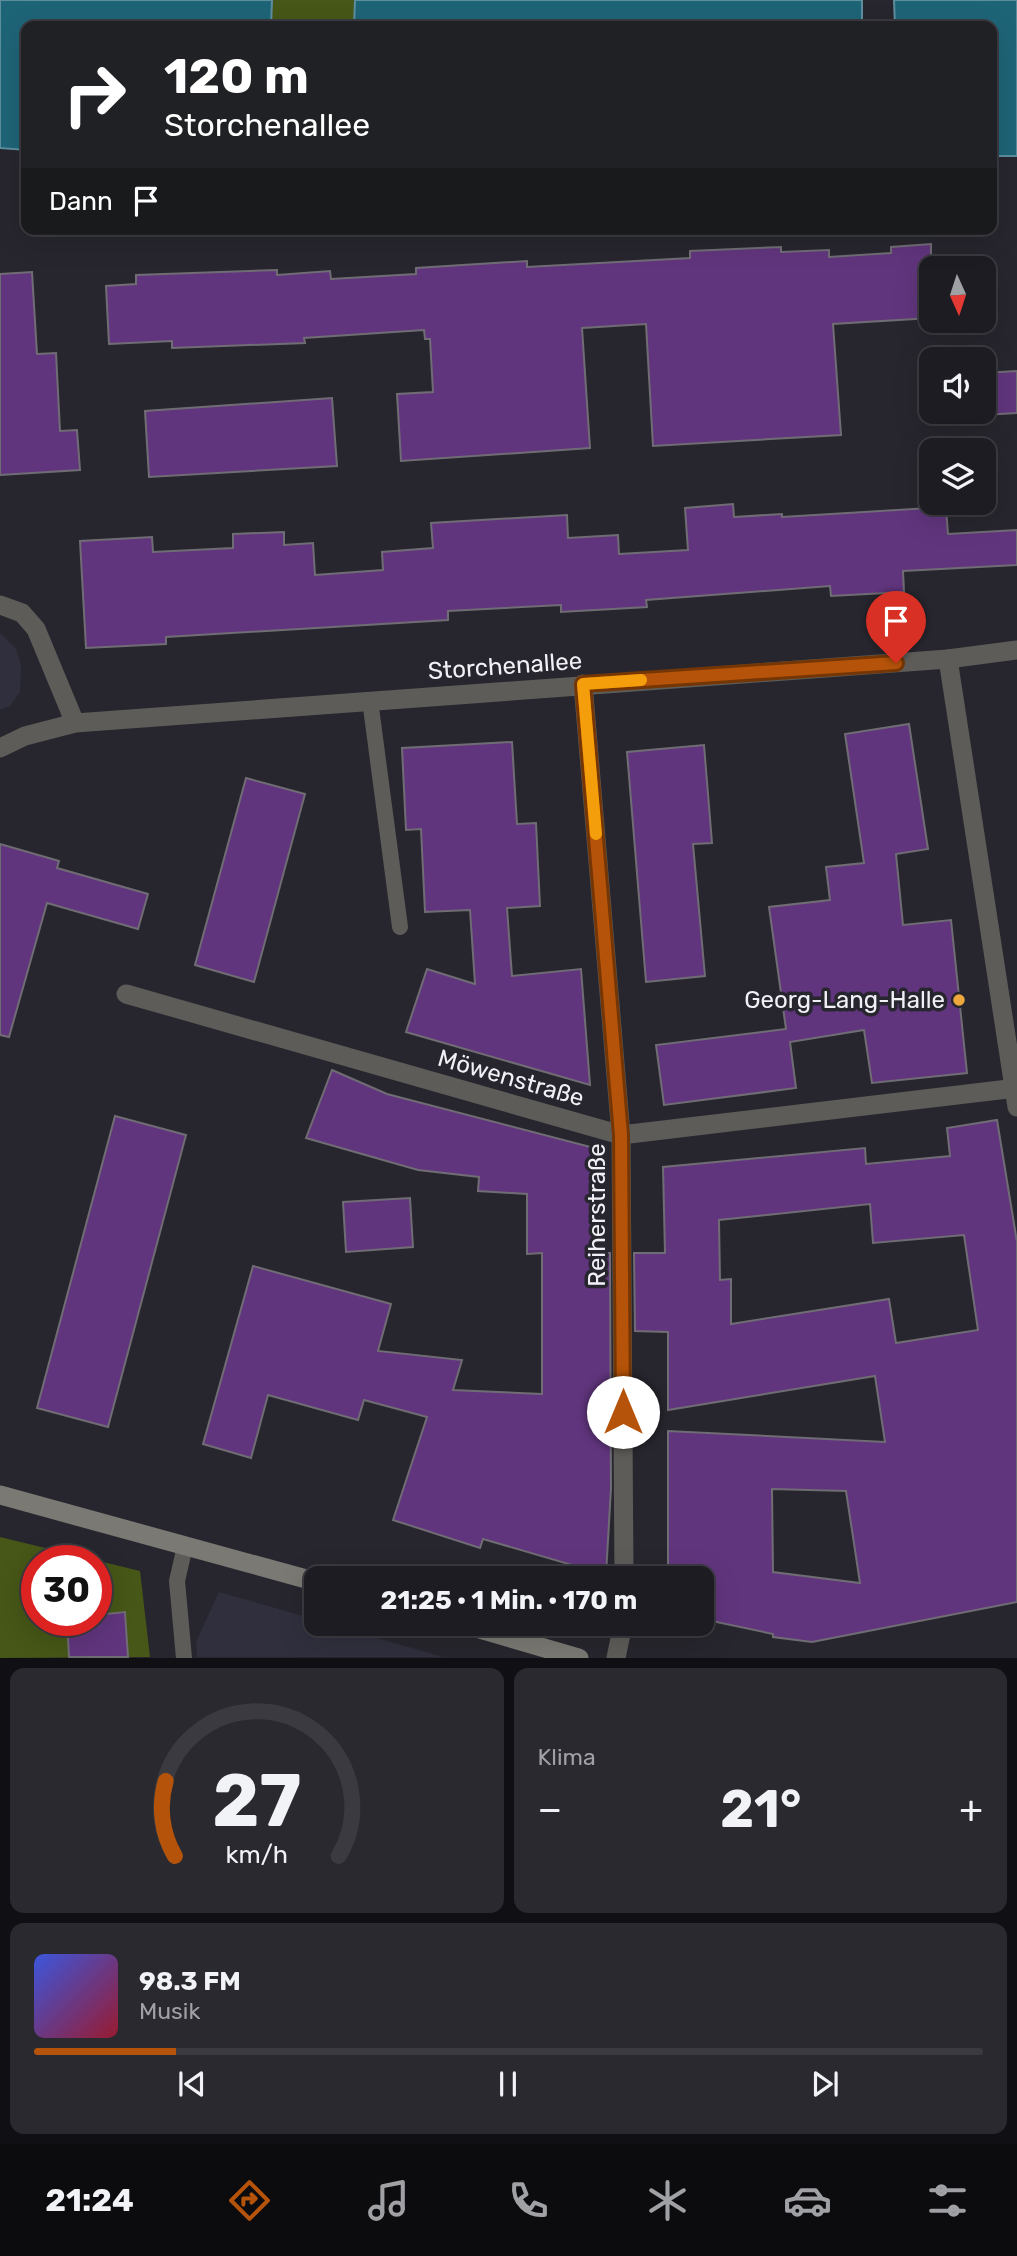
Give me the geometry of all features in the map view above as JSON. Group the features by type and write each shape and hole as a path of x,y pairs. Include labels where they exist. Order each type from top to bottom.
{"main road":[{"path":"0,1495 304,1578"},
{"path":"505,1636 579,1657"}],"street":[{"path":"0,605 22,613 36,629 75,723"},
{"name":"Storchenallee","path":"0,748 25,736 75,723 948,659 1017,650"},
{"path":"948,659 1016,1094"},
{"name":"Reiherstraße","path":"583,684 621,1135 624,1566"},
{"name":"Möwenstraße","path":"125,994 621,1135 1016,1094"},
{"path":"616,1657 620,1636"}],"lane":[{"path":"370,701 400,927"},
{"path":"184,1657 177,1581 185,1546"}],"shaded area":[{"path":"0,633 16,649 21,665 20,692 10,706 0,710"},
{"path":"219,1592 304,1616 304,1636 370,1636 443,1657 197,1657 196,1642"}],"green space":[{"path":"272,0 355,0 354,21 271,21"},
{"path":"0,1537 33,1545 21,1545 21,1636 112,1636 112,1564 140,1571 150,1657 0,1658"}],"water":[{"path":"0,0 272,0 271,21 21,21 21,150 0,148"},
{"path":"355,0 862,0 862,21 354,21"},
{"path":"894,0 1017,0 1017,156 997,156 997,21 895,21"}],"building":[{"path":"931,244 931,256 919,256 919,319 833,324 841,435 653,446 646,324 582,328 590,448 401,461 397,394 433,392 430,339 425,339 424,330 304,338 305,343 172,348 172,341 109,344 106,286 136,284 136,275 277,270 277,275 330,271 331,279 416,274 416,268 527,261 527,267 690,258 690,251 781,247 781,252 829,250 829,257 891,253 891,247"},
{"path":"32,272 37,354 56,353 60,431 77,430 80,470 0,475 0,274"},
{"path":"1017,371 1017,413 996,414 996,372"},
{"path":"332,398 337,466 149,477 145,411"},
{"path":"733,504 734,517 782,514 782,517 919,509 919,515 947,515 948,534 1017,530 1017,565 903,571 904,592 831,596 830,586 646,600 647,607 561,612 561,605 448,611 448,620 166,637 166,644 86,648 80,541 152,537 153,552 233,548 233,534 284,532 284,545 313,543 315,575 383,570 382,552 433,548 431,523 567,515 568,538 618,535 619,554 688,550 685,508"},
{"path":"909,724 928,849 896,854 903,925 951,920 967,1073 872,1083 864,1030 790,1042 796,1088 664,1105 656,1045 786,1029 769,907 830,900 826,867 864,863 845,734"},
{"path":"512,742 517,824 536,823 540,906 507,908 512,976 581,969 590,1085 406,1032 427,969 475,984 470,910 425,912 421,829 406,830 402,748"},
{"path":"704,745 712,843 693,844 705,976 646,982 627,752"},
{"path":"246,778 305,794 254,982 195,965"},
{"path":"0,844 59,861 57,868 148,894 138,929 47,903 9,1037 0,1035"},
{"path":"332,1070 387,1094 602,1150 598,1253 610,1253 611,1488 607,1566 575,1566 483,1539 480,1548 393,1520 427,1417 364,1400 358,1420 268,1395 251,1458 203,1444 253,1266 391,1304 378,1351 462,1360 453,1390 542,1394 542,1253 527,1254 527,1194 478,1191 479,1177 418,1170 306,1138"},
{"path":"115,1116 186,1135 108,1427 37,1408"},
{"path":"997,1120 1017,1242 1017,1602 812,1642 773,1637 773,1634 714,1622 714,1566 668,1566 668,1431 885,1442 875,1376 668,1410 668,1332 635,1331 634,1253 665,1253 663,1167 865,1148 866,1164 950,1156 947,1128","holes":["870,1204 873,1243 964,1235 978,1330 896,1343 889,1299 731,1324 731,1279 720,1280 719,1220","772,1489 846,1491 860,1583 773,1572"]},
{"path":"410,1198 413,1247 346,1252 343,1202"},
{"path":"125,1612 128,1657 69,1657 68,1636 112,1636 112,1613"}],"slow traffic":[{"path":"596,834 583,684 641,680"}],"place":[{"name":"Georg-Lang-Halle","path":"959,1000"}],"route":[{"path":"623,1412 621,1135 583,684 896,663"}]}
